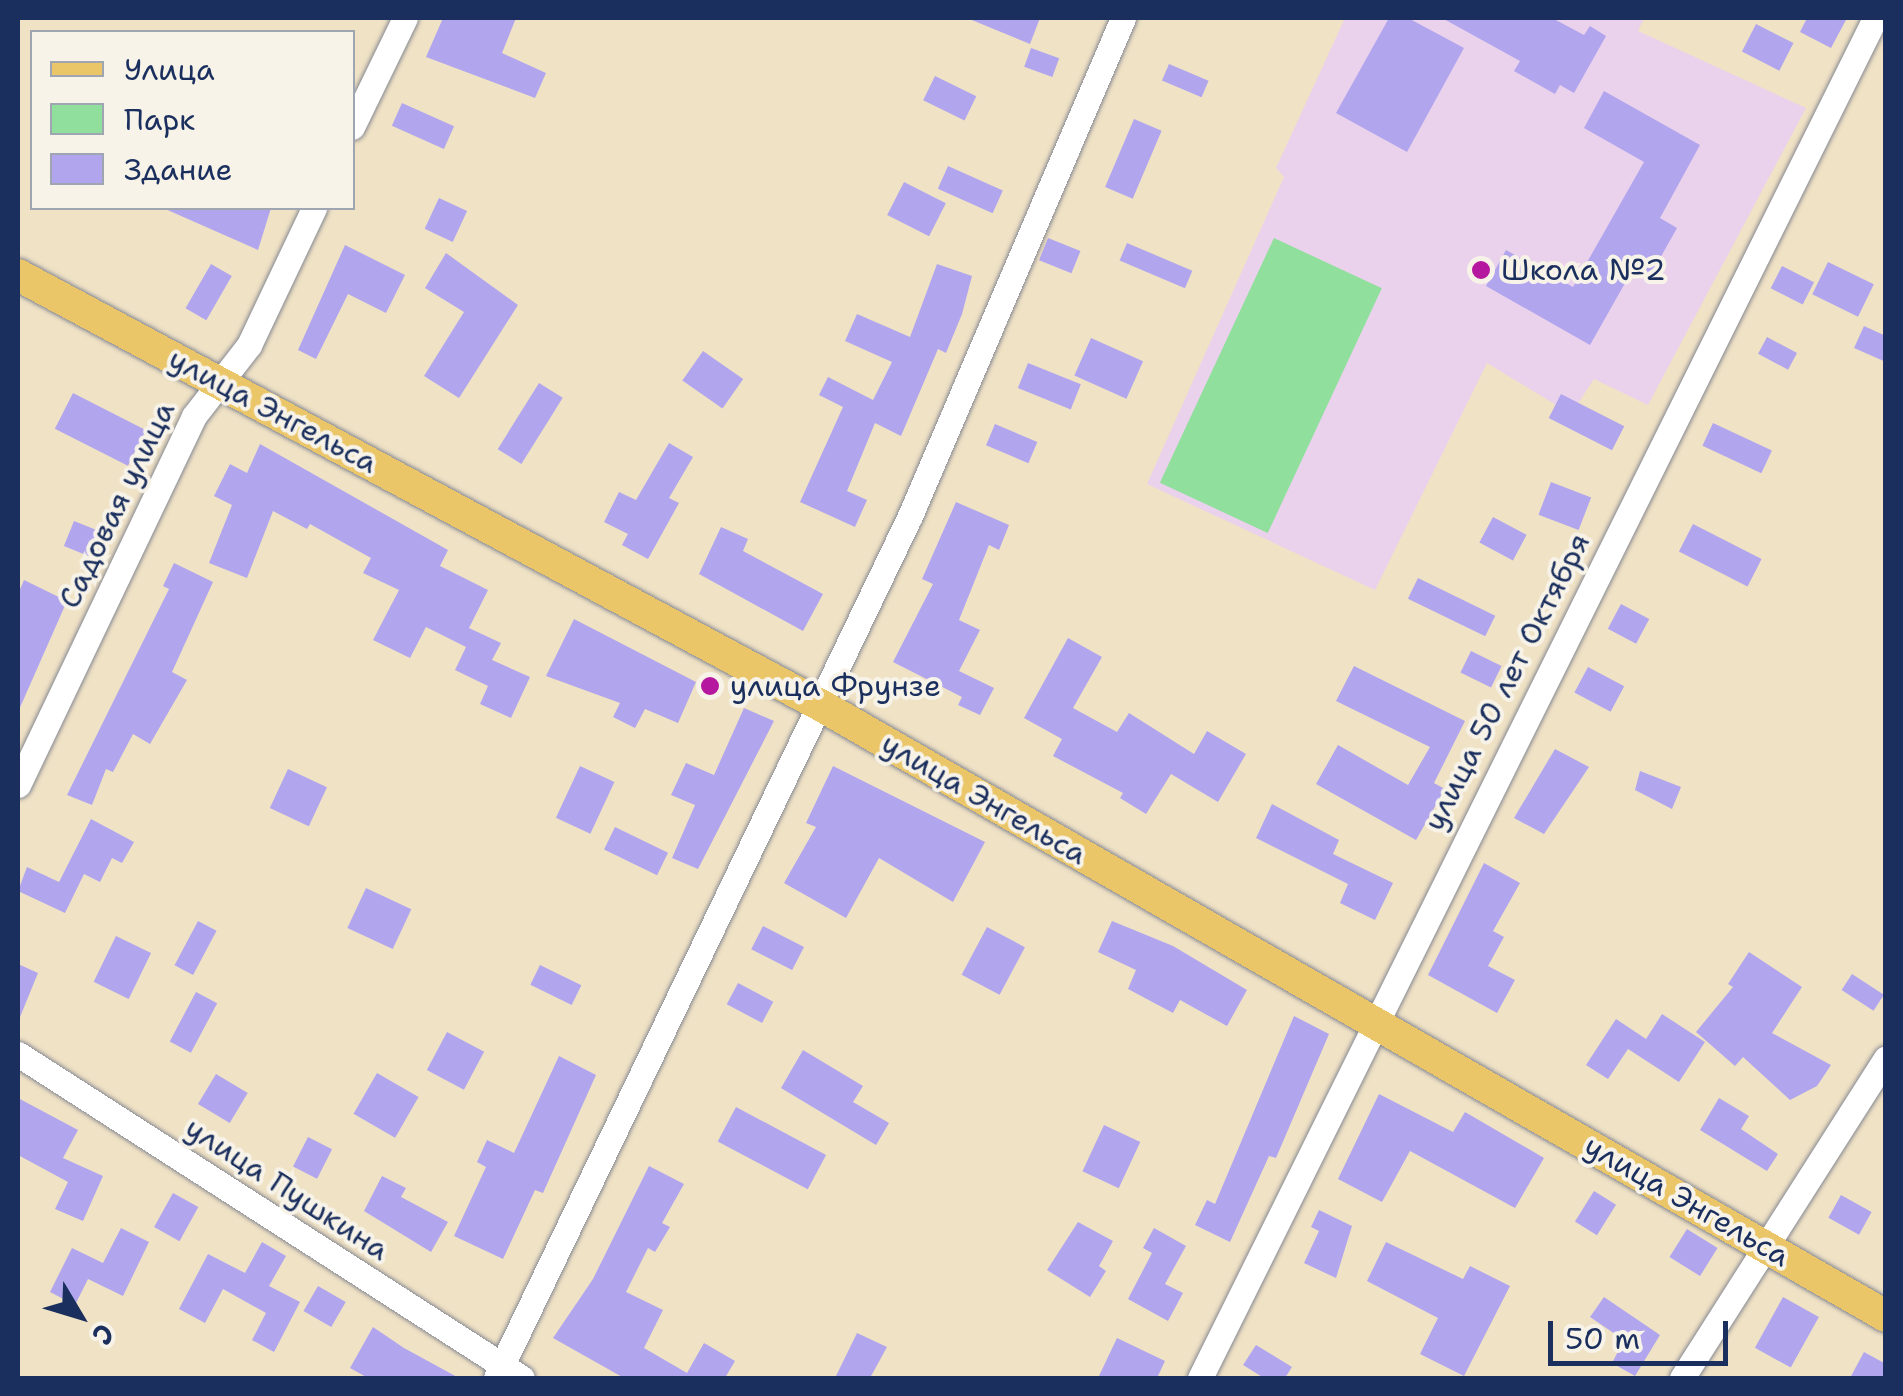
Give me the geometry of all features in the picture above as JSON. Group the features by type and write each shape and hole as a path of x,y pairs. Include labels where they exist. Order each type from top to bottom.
{"main road":[{"name":"улица Энгельса","path":"18,274 822,706 1886,1316"}],"street":[{"path":"355,122 405,18"},
{"path":"507,1374 822,706 1122,18"},
{"name":"улица 50 лет Октября","path":"1200,1378 1875,18"},
{"name":"Садовая улица","path":"18,785 194,416 248,345 313,210"},
{"name":"улица Пушкина","path":"18,1054 507,1374"},
{"path":"1682,1378 1769,1248 1886,1058"}],"shaded area":[{"name":"Школа №2","path":"1345,18 1644,18 1638,31 1806,108 1648,405 1594,379 1571,414 1487,363 1375,590 1147,484 1284,177 1276,168"}],"green space":[{"path":"1274,238 1382,288 1268,533 1160,483"}],"building":[{"path":"443,18 516,18 502,53 546,73 535,98 426,57"},
{"path":"967,18 1040,18 1030,44"},
{"path":"1389,18 1408,18 1464,48 1407,152 1336,113"},
{"path":"1442,18 1552,18 1584,35 1590,26 1606,36 1574,93 1560,85 1555,94 1514,71 1520,61"},
{"path":"1807,18 1847,18 1831,48 1800,32"},
{"path":"1756,24 1793,43 1779,71 1742,52"},
{"path":"1031,48 1059,58 1052,77 1024,67"},
{"path":"1169,64 1209,81 1202,97 1162,81"},
{"path":"935,76 976,96 965,120 923,100"},
{"path":"1604,91 1700,145 1660,218 1677,228 1649,278 1633,269 1590,345 1486,286 1506,250 1573,287 1644,162 1584,128"},
{"path":"402,103 454,126 444,149 392,126"},
{"path":"1134,119 1162,131 1133,199 1105,187"},
{"path":"948,166 1003,190 993,213 938,189"},
{"path":"904,182 946,203 929,236 887,215"},
{"path":"439,198 467,211 453,242 425,229"},
{"path":"168,210 270,210 258,250"},
{"path":"1048,238 1080,251 1071,273 1039,260"},
{"path":"1127,243 1192,271 1185,288 1120,260"},
{"path":"345,245 405,275 386,313 348,294 316,359 298,350"},
{"path":"446,253 518,305 459,398 424,376 464,312 425,288"},
{"path":"1828,262 1874,284 1858,317 1812,294"},
{"path":"211,264 232,276 206,320 186,308"},
{"path":"937,264 972,276 962,314 946,353 938,349 901,436 875,423 847,491 867,500 855,527 800,502 843,407 819,395 828,377 873,400 892,362 845,341 857,314 910,337"},
{"path":"1782,266 1814,282 1803,305 1771,288"},
{"path":"1864,326 1886,336 1886,362 1854,348"},
{"path":"1767,337 1797,353 1788,370 1758,354"},
{"path":"1091,338 1143,361 1126,399 1074,375"},
{"path":"703,351 743,379 722,409 682,380"},
{"path":"1028,363 1081,384 1071,409 1018,388"},
{"path":"539,383 563,398 521,464 498,449"},
{"path":"73,393 146,430 128,466 55,429"},
{"path":"1561,394 1624,426 1612,450 1549,418"},
{"path":"1713,423 1772,450 1761,473 1702,446"},
{"path":"995,424 1037,442 1028,463 986,445"},
{"path":"669,443 693,457 669,498 679,503 648,559 622,545 628,534 604,522 619,492 636,500"},
{"path":"260,444 448,550 440,566 488,590 469,628 501,643 492,660 530,677 511,718 480,704 488,686 455,670 466,647 426,627 410,658 373,640 399,590 363,573 371,558 310,524 307,529 273,511 247,578 209,563 232,505 214,496 230,464 247,473"},
{"path":"1551,482 1591,497 1579,530 1538,515"},
{"path":"956,502 1009,525 999,550 989,545 959,620 980,630 959,671 994,688 980,715 958,705 962,697 893,662 933,584 922,579"},
{"path":"1493,517 1527,535 1513,560 1479,543"},
{"path":"74,521 106,534 96,559 64,546"},
{"path":"1693,524 1762,559 1748,587 1679,552"},
{"path":"721,527 748,539 743,551 823,594 803,631 699,574"},
{"path":"174,563 213,582 172,672 187,680 150,744 133,734 113,772 106,769 92,805 67,795 169,589 163,586"},
{"path":"1418,578 1495,616 1485,636 1408,599"},
{"path":"24,580 67,601 18,712 18,594"},
{"path":"1621,604 1649,619 1636,644 1608,629"},
{"path":"574,619 696,682 678,723 645,709 635,728 613,717 620,703 546,676"},
{"path":"1068,638 1102,657 1073,708 1117,732 1129,713 1194,754 1207,731 1246,754 1218,802 1171,774 1146,814 1120,798 1123,793 1053,756 1062,739 1024,718"},
{"path":"1471,651 1502,666 1491,687 1460,673"},
{"path":"1354,666 1465,721 1434,783 1445,789 1416,840 1316,784 1338,745 1408,785 1430,747 1336,701"},
{"path":"1588,667 1624,686 1611,712 1574,693"},
{"path":"744,708 774,721 698,869 672,858 695,805 671,795 686,763 714,775"},
{"path":"1555,749 1589,767 1544,834 1514,818"},
{"path":"580,766 614,782 590,834 556,818"},
{"path":"833,766 985,842 953,902 879,858 846,918 784,883 816,827 806,823"},
{"path":"288,769 327,787 309,826 270,808"},
{"path":"1640,771 1681,787 1672,809 1635,790"},
{"path":"1272,804 1339,840 1333,854 1393,883 1375,920 1340,903 1348,884 1256,838"},
{"path":"91,819 134,842 122,863 112,858 100,882 84,874 65,913 18,891 27,867 59,882"},
{"path":"615,827 668,853 657,875 604,849"},
{"path":"1484,863 1520,883 1493,931 1504,937 1488,966 1515,980 1497,1013 1428,975"},
{"path":"366,888 411,909 393,949 347,928"},
{"path":"198,921 217,931 193,975 175,965"},
{"path":"1112,921 1173,946 1247,990 1227,1026 1180,1000 1173,1013 1128,989 1136,970 1098,952"},
{"path":"763,926 804,947 792,970 751,949"},
{"path":"987,927 1025,947 1000,995 962,975"},
{"path":"116,936 151,953 129,999 94,982"},
{"path":"1749,952 1802,987 1772,1033 1831,1065 1817,1086 1790,1100 1743,1057 1735,1066 1696,1032 1733,987 1728,984"},
{"path":"18,964 38,973 18,1022"},
{"path":"540,965 581,985 572,1005 530,985"},
{"path":"1852,974 1884,995 1874,1011 1842,990"},
{"path":"738,983 773,1002 762,1023 727,1004"},
{"path":"196,992 217,1003 191,1053 170,1041"},
{"path":"1662,1014 1705,1042 1679,1082 1628,1049 1608,1079 1586,1065 1616,1019 1646,1039"},
{"path":"1294,1016 1329,1034 1276,1158 1269,1156 1230,1242 1195,1225 1207,1200 1215,1204"},
{"path":"447,1032 484,1052 464,1090 427,1070"},
{"path":"803,1050 863,1086 853,1102 889,1123 876,1145 781,1088"},
{"path":"559,1056 596,1075 543,1193 535,1190 503,1259 454,1236 486,1167 477,1162 487,1140 514,1153"},
{"path":"377,1073 419,1097 395,1138 354,1114"},
{"path":"216,1074 248,1093 230,1123 198,1104"},
{"path":"1379,1094 1453,1132 1465,1112 1544,1158 1515,1208 1410,1151 1382,1202 1338,1179"},
{"path":"18,1098 78,1130 63,1158 103,1176 83,1221 55,1209 68,1182 18,1155"},
{"path":"1719,1098 1749,1116 1741,1129 1778,1154 1767,1171 1700,1130"},
{"path":"736,1107 826,1155 808,1189 718,1141"},
{"path":"1104,1125 1140,1142 1119,1188 1082,1171"},
{"path":"308,1137 332,1149 317,1179 293,1166"},
{"path":"649,1166 684,1184 662,1223 670,1227 655,1252 648,1248 626,1292 663,1310 644,1348 687,1373 704,1343 735,1361 725,1378 624,1378 553,1338 593,1279"},
{"path":"382,1176 406,1188 401,1197 448,1222 431,1252 364,1211"},
{"path":"1594,1191 1616,1205 1597,1235 1575,1222"},
{"path":"173,1193 198,1207 179,1241 154,1227"},
{"path":"1841,1195 1872,1212 1859,1235 1828,1218"},
{"path":"1319,1210 1352,1226 1336,1278 1304,1263 1319,1231 1311,1227"},
{"path":"1078,1222 1113,1241 1099,1266 1106,1271 1090,1297 1047,1270"},
{"path":"121,1228 149,1242 123,1296 88,1279 75,1305 50,1292 72,1248 103,1263"},
{"path":"1154,1228 1186,1246 1165,1284 1183,1293 1168,1321 1128,1299 1152,1253 1143,1248"},
{"path":"1687,1229 1718,1248 1700,1276 1670,1257"},
{"path":"262,1242 286,1256 269,1286 300,1302 274,1352 252,1340 266,1313 223,1289 205,1323 179,1309 208,1254 245,1273"},
{"path":"1386,1242 1463,1279 1470,1266 1510,1286 1464,1376 1420,1354 1438,1318 1367,1281"},
{"path":"318,1286 346,1302 331,1327 304,1311"},
{"path":"1604,1297 1660,1335 1635,1376 1612,1363 1624,1340 1590,1317"},
{"path":"1783,1297 1819,1317 1791,1368 1755,1348"},
{"path":"373,1327 459,1378 368,1378 350,1368"},
{"path":"857,1333 887,1347 870,1378 835,1378"},
{"path":"1117,1338 1165,1361 1157,1378 1098,1378"},
{"path":"1256,1345 1292,1367 1285,1378 1264,1378 1243,1365"},
{"path":"1864,1352 1886,1364 1886,1378 1850,1378"}],"place":[{"name":"Школа №2","path":"1481,270"},
{"name":"улица Фрунзе","path":"710,686"}]}
